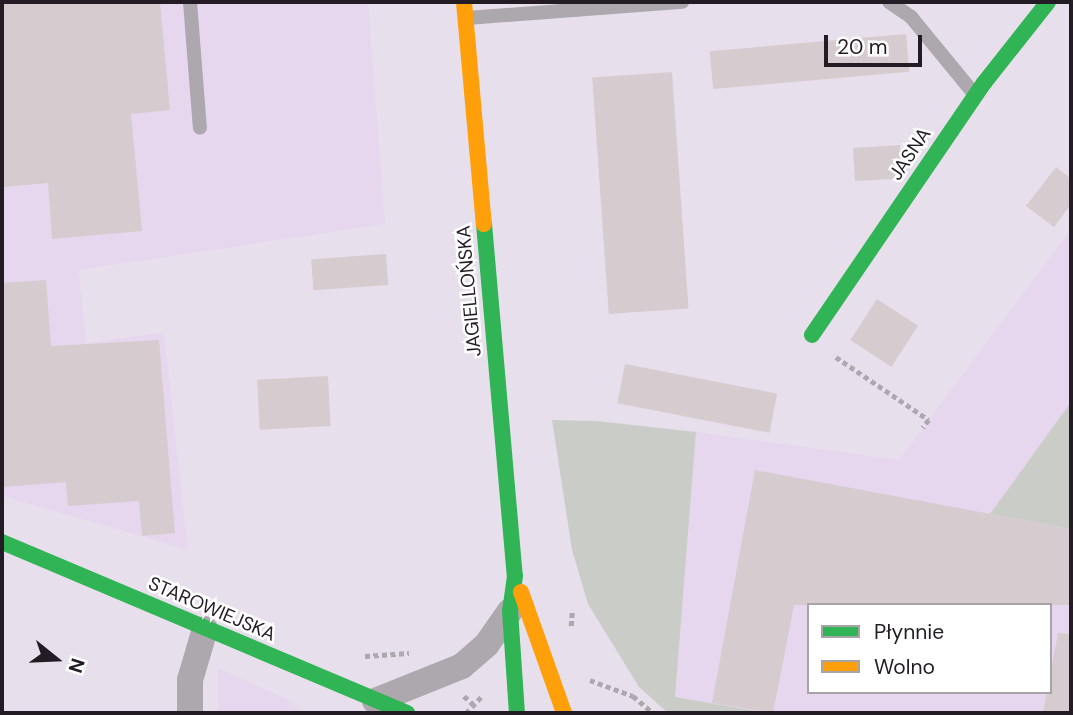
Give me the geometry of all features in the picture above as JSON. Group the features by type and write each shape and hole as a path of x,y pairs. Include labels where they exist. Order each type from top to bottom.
{"street":[{"name":"JASNA","path":"812,335 975,96 1048,2"},
{"name":"JAGIELLOŃSKA","path":"465,10 515,576 510,611 517,713"},
{"name":"STAROWIEJSKA","path":"2,542 344,689"},
{"name":"JAGIELLOŃSKA","path":"515,576 564,713"},
{"path":"375,707 462,666 487,644 510,611"},
{"path":"190,713 190,680 205,629"},
{"path":"344,689 375,707 407,713"}],"lane":[{"path":"190,2 200,128"},
{"path":"465,10 682,2"},
{"path":"889,2 911,17 975,96"}],"path":[{"path":"833,355 929,420 923,428"},
{"path":"578,679 633,696 653,713"},
{"path":"466,713 472,704"}],"shaded area":[{"path":"2,2 368,2 385,224 79,270 86,343 164,332 188,550 2,496"},
{"path":"1071,229 1071,402 990,514 1071,529 1071,713 769,713 675,697 696,432 899,460"},
{"path":"1071,402 1071,529 990,514"},
{"path":"552,420 597,421 696,432 675,697 769,713 668,713 639,687 588,604 572,550"},
{"path":"218,668 291,701 303,713 218,713"}],"building":[{"path":"2,2 160,2 170,110 131,114 142,231 52,239 48,183 4,187"},
{"path":"906,34 909,72 713,89 710,51"},
{"path":"672,72 689,308 609,314 592,78"},
{"path":"900,145 901,167 893,179 855,181 853,148"},
{"path":"1056,167 1071,179 1071,204 1054,227 1026,206"},
{"path":"386,254 388,285 313,290 311,259"},
{"path":"46,280 51,346 159,340 175,533 142,536 139,501 68,506 66,482 2,487 2,283"},
{"path":"877,299 918,326 891,367 850,340"},
{"path":"625,364 777,394 770,433 617,403"},
{"path":"328,376 331,426 260,430 257,380"},
{"path":"755,470 1071,529 1071,605 794,605 773,713 712,703"},
{"path":"1058,633 1071,634 1071,713 1043,713 1047,694 1052,694 1052,665"}],"traffic: fast":[{"path":"812,335 984,83 1048,2"},
{"path":"484,224 515,576 510,611 517,713"},
{"path":"2,542 407,713"}],"traffic: slow":[{"path":"464,2 484,224"},
{"path":"521,592 564,713"}]}
